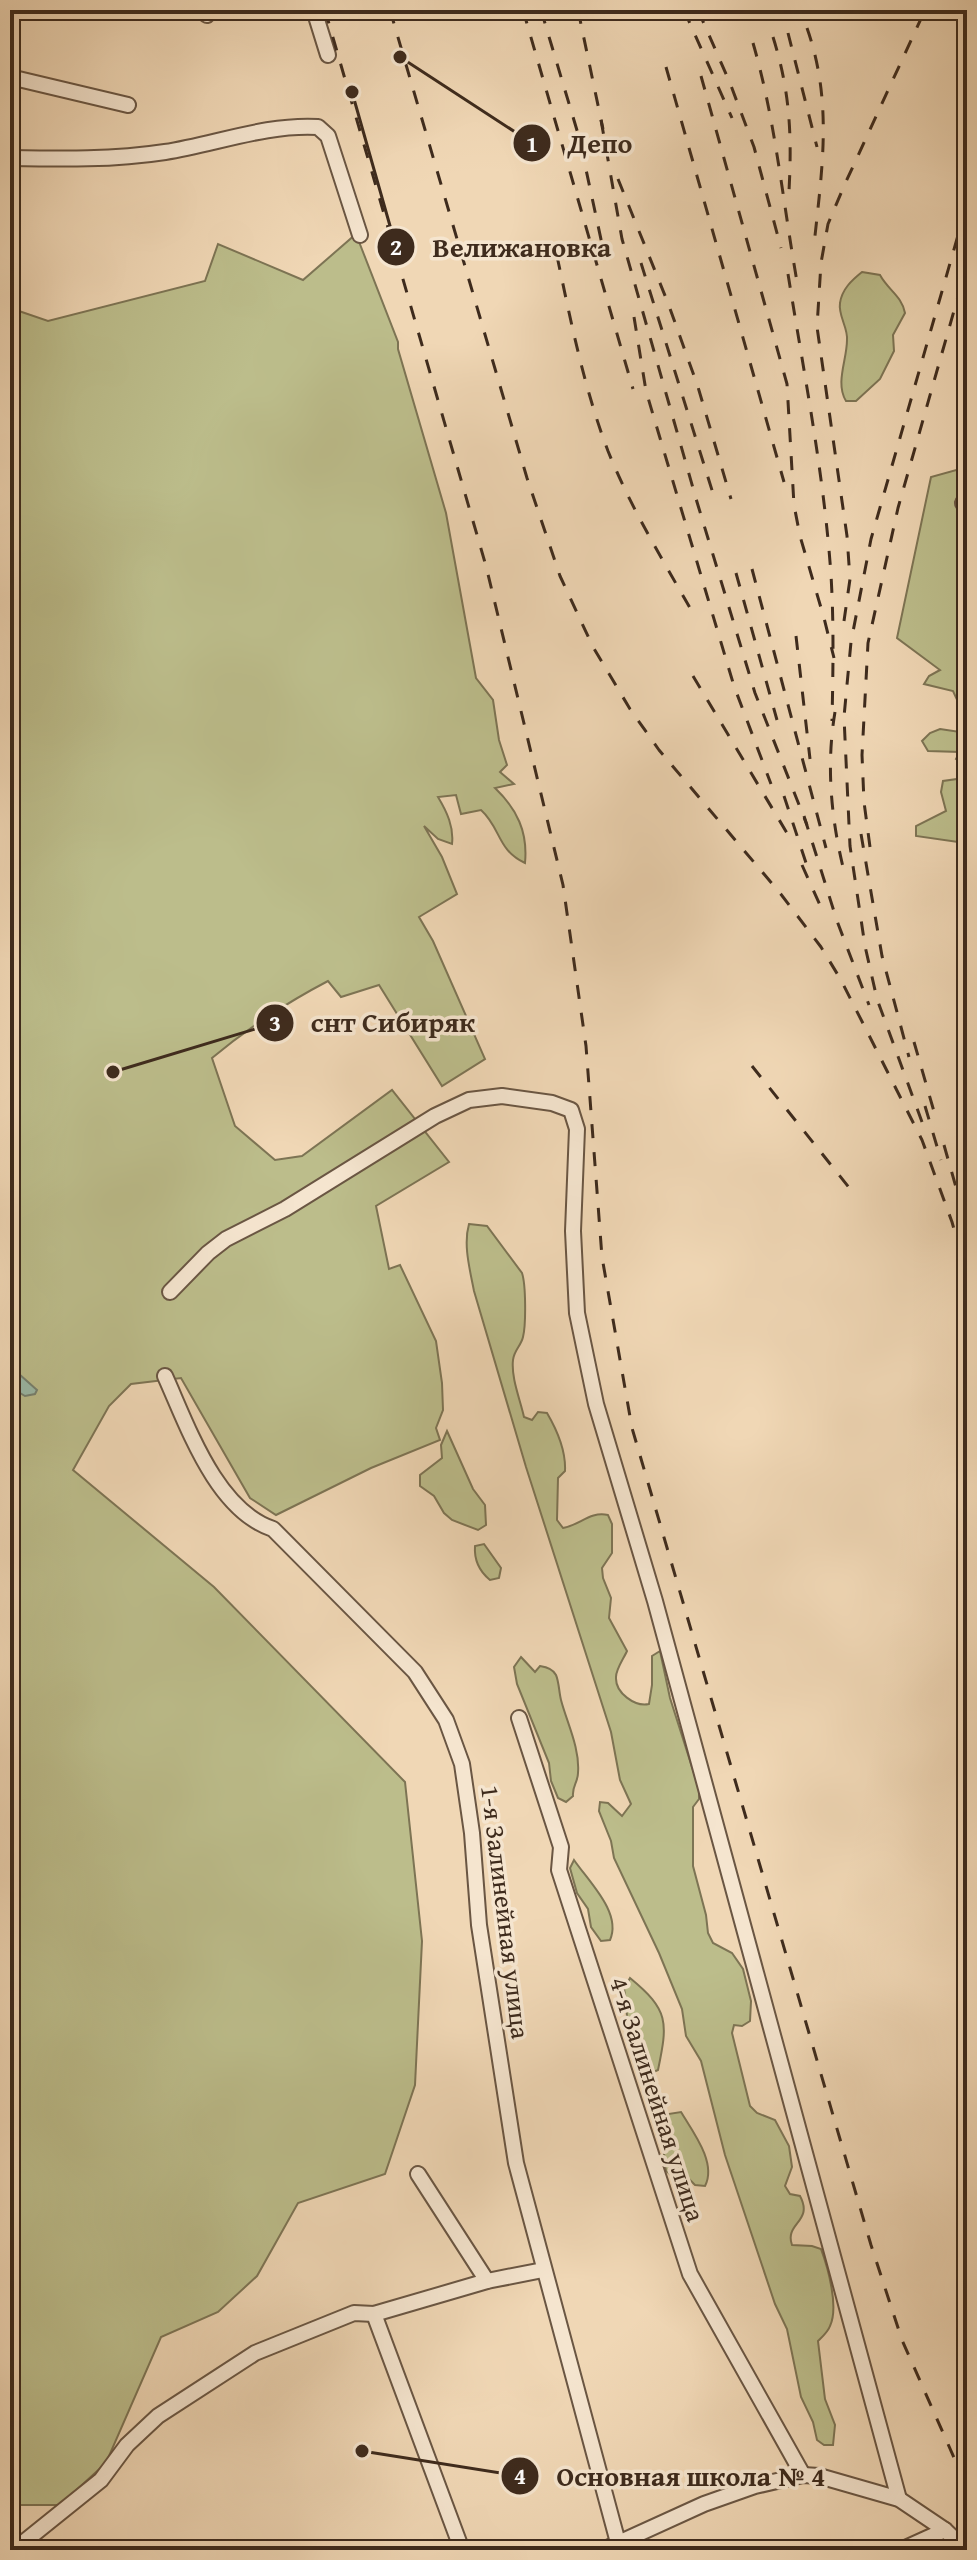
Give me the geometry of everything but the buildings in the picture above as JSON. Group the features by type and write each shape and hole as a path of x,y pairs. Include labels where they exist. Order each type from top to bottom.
{"street":[{"path":"314,10 328,55"},
{"path":"10,77 128,105"},
{"path":"10,158 112,158 166,152 282,128 318,127 328,136 360,235"},
{"path":"170,1292 226,1239 285,1209 435,1116 469,1100 502,1096 552,1103 571,1110 577,1129 573,1231 577,1313 596,1404 655,1601 899,2499"},
{"name":"1-я Залинейная улица","path":"165,1376 200,1453 238,1508 259,1524 273,1529 415,1672 446,1720 462,1764 472,1833 479,1925 516,2163 619,2547"},
{"name":"4-я Залинейная улица","path":"519,1718 561,1847 559,1870 690,2274 803,2475"},
{"path":"418,2174 487,2281"},
{"path":"14,2550 101,2480 127,2445 158,2416 255,2353 354,2313 374,2314 487,2281 543,2270"},
{"path":"374,2314 462,2550"},
{"path":"603,2550 619,2547 704,2504 755,2486 803,2475 819,2476 899,2499 945,2530 966,2550"},
{"path":"901,2550 945,2530"}],"green space":[{"path":"356,234 398,342 446,513 476,678 493,700 499,740 507,765 500,772 514,784 495,788 509,804 523,831 525,863 509,852 481,810 461,814 456,795 438,797 449,820 452,844 438,839 424,826 442,857 457,894 419,917 433,941 485,1059 442,1086 379,985 341,997 328,981 268,1016 212,1058 235,1126 275,1160 302,1156 392,1090 449,1162 376,1206 389,1269 400,1265 436,1341 442,1383 443,1410 436,1428 440,1440 371,1468 276,1515 250,1498 181,1378 131,1384 109,1406 73,1470 214,1587 405,1782 422,1941 415,2085 385,2174 298,2203 257,2276 218,2312 161,2337 106,2463 60,2505 10,2505 10,308 48,321 205,281 218,244 303,280"},
{"path":"862,272 880,275 901,302 905,313 893,335 894,351 880,379 856,401 846,401 841,379 847,335 840,303 845,289"},
{"path":"967,467 966,719 953,691 924,684 929,676 940,670 897,638 931,477"},
{"path":"940,729 967,733 967,767 956,759 960,752 928,751 922,741"},
{"path":"967,774 967,840 958,842 916,836 916,826 946,811 941,792 943,781 964,778"},
{"path":"469,1224 487,1226 522,1273 525,1324 514,1357 513,1374 524,1417 532,1420 538,1412 547,1413 562,1448 565,1471 558,1478 557,1520 563,1528 602,1514 608,1515 612,1524 612,1553 602,1568 603,1578 611,1598 609,1618 627,1651 617,1671 617,1683 622,1693 632,1701 649,1704 652,1656 660,1651 670,1698 699,1789 699,1799 693,1807 693,1866 708,1933 713,1943 732,1953 743,1969 751,2001 750,2021 742,2026 734,2025 732,2033 750,2106 757,2113 775,2120 789,2146 792,2167 785,2186 790,2194 800,2196 804,2212 792,2232 792,2245 821,2249 829,2277 833,2298 832,2318 828,2330 818,2341 825,2399 835,2425 833,2445 824,2445 817,2440 813,2422 801,2397 787,2329 775,2304 725,2155 701,2061 686,2036 682,2009 614,1858 599,1811 600,1802 608,1803 622,1816 631,1804 620,1780 611,1732 526,1467 474,1291 467,1249"},
{"path":"447,1431 473,1489 485,1505 486,1525 478,1530 452,1520 434,1496 420,1486 420,1475 442,1458 441,1445"},
{"path":"484,1544 501,1568 499,1578 490,1580 478,1565 475,1546"},
{"path":"521,1657 535,1672 540,1666 545,1667 553,1671 557,1678 578,1764 573,1796 566,1802 558,1798 551,1781 549,1763 517,1684 514,1667"},
{"path":"574,1860 608,1909 613,1930 610,1940 601,1941 591,1927 588,1909 577,1893 570,1868"},
{"path":"630,1978 659,2009 664,2028 658,2070 649,2074 640,2066 631,2046 624,1989"},
{"path":"681,2112 706,2158 708,2177 705,2186 695,2185 689,2179 680,2182 666,2171 662,2115"}],"shaded area":[{"path":"10,1366 37,1390 35,1394 25,1396 10,1387"}],"railway":[{"path":"325,10 486,566 563,885 586,1046 602,1257 632,1428 871,2245 902,2340 967,2487"},
{"path":"390,10 527,478 560,576 593,647 630,709 659,750 780,893 821,947 841,980 922,1140 952,1222 967,1276"},
{"path":"523,10 633,389"},
{"path":"541,10 579,137 602,244"},
{"path":"578,10 603,129"},
{"path":"684,10 732,118"},
{"path":"698,10 754,147 781,248"},
{"path":"844,621 850,579 847,536 817,327 821,263 828,224 925,10"},
{"path":"807,28 815,55 823,109 822,162 814,245"},
{"path":"788,33 817,147"},
{"path":"773,37 788,113 789,191"},
{"path":"753,43 773,133 798,287"},
{"path":"666,67 784,482"},
{"path":"701,76 787,384 794,505 834,658"},
{"path":"601,120 622,239 697,502 755,693 807,825"},
{"path":"618,179 698,387 731,499"},
{"path":"922,1122 877,999 865,946 850,846 844,717 851,642 871,539 967,204"},
{"path":"557,256 585,379 608,451 636,511 690,608"},
{"path":"641,263 716,503"},
{"path":"870,847 862,755 868,643 898,508 967,265"},
{"path":"788,274 828,537 833,612 832,721"},
{"path":"634,317 646,391 734,686 771,784"},
{"path":"752,569 826,848"},
{"path":"736,573 777,720"},
{"path":"796,636 810,759"},
{"path":"693,676 787,833"},
{"path":"835,712 831,792 844,871"},
{"path":"784,796 809,872"},
{"path":"804,816 837,921 869,1005"},
{"path":"861,834 882,956 909,1057"},
{"path":"802,865 820,905"},
{"path":"914,1042 935,1115"},
{"path":"752,1066 855,1195"},
{"path":"925,1106 941,1160"},
{"path":"944,1145 967,1226"}],"place":[{"name":"Депо","path":"400,57"},
{"name":"Велижановка","path":"352,92"},
{"name":"снт Сибиряк","path":"113,1072"},
{"name":"Основная школа № 4","path":"362,2451"}]}
